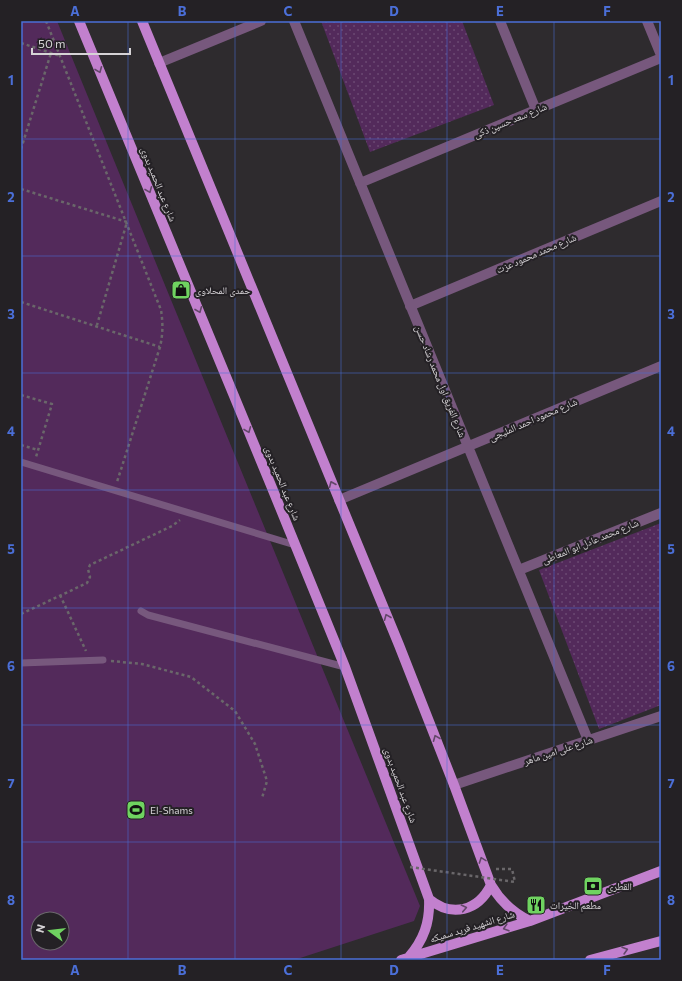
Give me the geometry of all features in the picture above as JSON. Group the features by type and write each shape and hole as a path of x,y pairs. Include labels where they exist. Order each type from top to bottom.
{"main road":[{"name":"شارع عبد الحميد بدوى","path":"79,21 345,667 429,899 430,910 426,931 415,950 405,959"},
{"path":"142,21 399,645 454,785 491,885 507,907 530,921"},
{"name":"شارع الشهيد فريد سميكه","path":"405,959 530,921 659,873"},
{"path":"429,899 442,907 456,910 464,909 478,903 484,898 491,885"},
{"path":"590,960 661,941"}],"street":[{"path":"159,63 261,21"},
{"name":"شارع الفريق اول محمد رشاد حسن","path":"294,21 588,740"},
{"path":"500,21 536,110"},
{"path":"647,21 661,57"},
{"name":"شارع سعد حسين ذكى","path":"360,183 661,57"},
{"name":"شارع محمد محمود عزت","path":"410,306 661,201"},
{"name":"شارع محمود احمد المليجى","path":"339,500 661,366"},
{"name":"شارع محمد عادل ابو المعاطى","path":"519,570 661,512"},
{"name":"شارع على امين ماهر","path":"454,785 661,716"}],"lane":[{"path":"21,462 295,545"},
{"path":"141,612 345,667"},
{"path":"21,663 103,660"}],"path":[{"path":"46,21 161,310 163,328 160,347 114,490"},
{"path":"21,43 61,56"},
{"path":"21,149 51,53"},
{"path":"21,189 127,222"},
{"path":"97,326 127,222"},
{"path":"21,302 160,347"},
{"path":"21,395 52,404 34,465"},
{"path":"21,444 38,450"},
{"path":"21,614 87,583 90,577 88,569 90,564 172,526 178,522 186,512"},
{"path":"60,595 90,660"},
{"path":"103,660 142,664 191,677 235,711 255,744 267,781 262,798"},
{"path":"410,866 515,882 512,869"}],"shaded area":[{"path":"21,21 57,21 420,906 414,921 294,960 21,960"},
{"path":"321,21 462,21 494,105 370,152"},
{"path":"661,523 661,705 599,729 539,570"}],"place":[{"name":"حمدى المحلاوى","path":"181,290"},
{"name":"El-Shams","path":"136,810"},
{"name":"القطرى","path":"593,886"},
{"name":"مطعم الخيرات","path":"536,905"}]}
